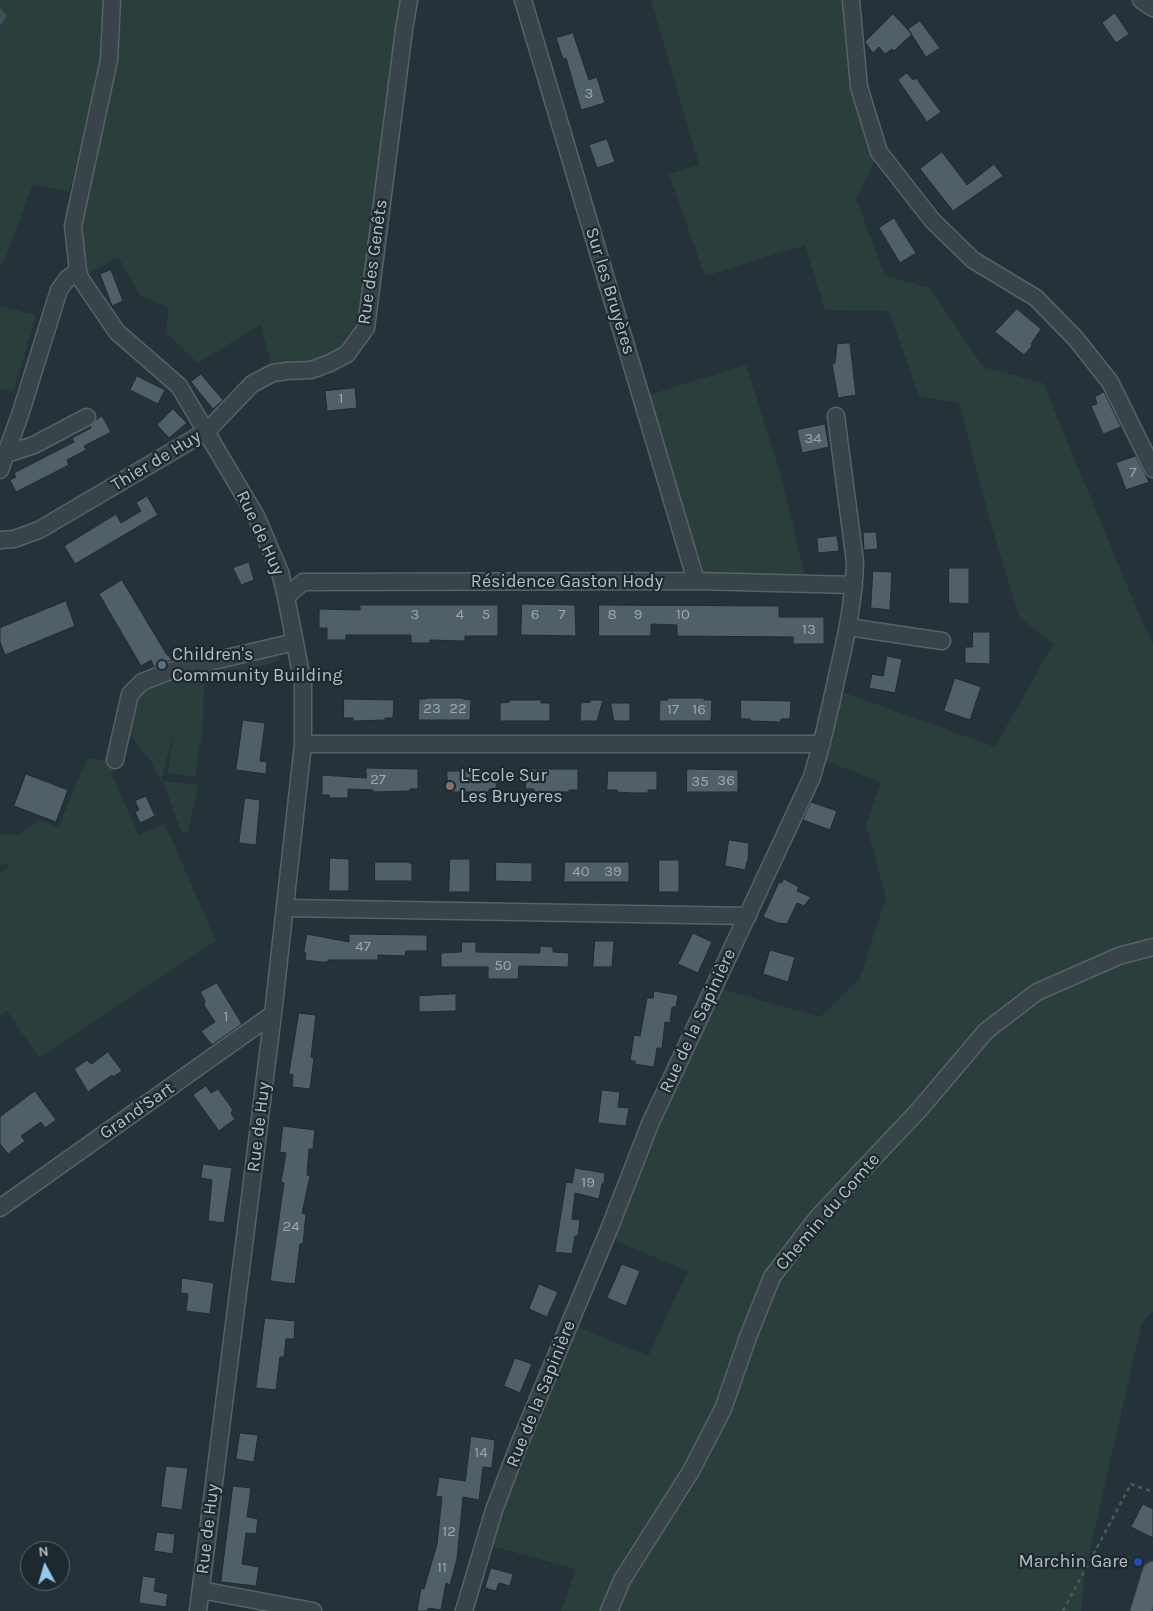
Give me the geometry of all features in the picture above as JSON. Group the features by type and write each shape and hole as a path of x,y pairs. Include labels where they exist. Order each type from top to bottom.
{"main road":[{"path":"1141,1611 1153,1572"}],"street":[{"name":"Thier de Huy","path":"0,540 14,540 39,530 207,431 179,386 117,332 80,278 78,272 73,226 109,60 112,0"},
{"name":"Rue des Genêts","path":"207,431 252,384 273,373 287,370 311,370 330,364 347,354 366,328 409,0"},
{"name":"Sur les Bruyères","path":"523,0 696,582"},
{"path":"851,0 859,87 879,152 932,220 973,260 1036,298 1076,339 1110,382 1153,469"},
{"path":"1141,0 1153,8"},
{"path":"2,462 20,415 59,290 67,279 78,272"},
{"name":"Rue de la Sapinière","path":"464,1611 494,1510 610,1228 650,1124 812,777 822,744 848,627 854,585 855,562 836,416"},
{"path":"2,462 87,417"},
{"name":"Rue de Huy","path":"198,1611 273,1014 303,744 303,684 280,572 256,516 207,431"},
{"name":"Résidence Gaston Hody","path":"286,597 303,582 696,582 854,585"},
{"path":"848,627 942,641"},
{"path":"115,760 130,694 142,682 170,672 295,642"},
{"path":"303,744 822,744"},
{"path":"285,908 748,916"},
{"name":"Chemin du Comte","path":"609,1611 622,1580 691,1471 723,1409 772,1276 817,1218 919,1110 986,1031 1037,992 1119,956 1153,947"},
{"name":"Grand'Sart","path":"0,1208 273,1014"},
{"path":"200,1590 313,1611"}],"path":[{"path":"1063,1611 1132,1484 1153,1492"}],"green space":[{"path":"0,0 103,0 104,40 98,80 69,192 33,184 4,262 0,267"},
{"path":"112,0 409,0 366,328 347,354 273,373 261,324 198,363 166,333 169,308 141,296 118,257 80,278 81,191"},
{"path":"651,0 842,0 851,2 879,152 856,199 885,276 930,288 983,367 1043,383 1143,624 1153,643 1153,1312 1142,1322 1085,1572 1081,1611 561,1611 576,1569 484,1544 569,1323 648,1356 688,1271 606,1237 714,987 820,1017 860,978 886,897 866,825 881,782 818,758 834,689 995,747 1053,644 1019,617 989,517 959,403 919,396 889,311 825,310 805,245 705,276 669,174 699,165"},
{"path":"0,306 36,315 13,392 0,389"},
{"path":"746,365 780,472 807,584 696,581 642,397"},
{"path":"276,646 280,661 204,681 203,725 195,777 168,773 174,729 161,782 150,760 123,727 142,682"},
{"path":"87,759 115,760 112,776 139,835 165,824 216,941 39,1058 7,1011 0,1016 0,873 10,866 0,863 0,834 20,835 39,820 58,827"},
{"path":"163,781 198,785 188,832 181,832"}],"building":[{"path":"1115,13 1129,34 1116,43 1102,23"},
{"path":"893,14 912,34 894,51 892,49 885,54 879,47 873,53 865,42"},
{"path":"920,21 940,48 926,57 908,29"},
{"path":"573,33 589,80 597,77 605,103 581,110 566,58 563,59 556,38"},
{"path":"907,73 913,80 916,78 941,112 927,122 898,80"},
{"path":"607,139 615,162 597,168 589,145"},
{"path":"942,152 967,185 994,164 1003,176 953,211 920,169"},
{"path":"894,218 916,253 900,263 879,228"},
{"path":"111,270 123,301 112,306 100,274"},
{"path":"1017,309 1041,329 1031,344 1032,346 1024,355 995,332"},
{"path":"850,343 856,395 838,398 832,364 835,363 837,344"},
{"path":"201,374 223,400 213,409 191,382"},
{"path":"137,376 165,390 158,404 130,390"},
{"path":"355,388 357,408 327,411 325,391"},
{"path":"1104,392 1121,427 1103,434 1091,406 1097,404 1095,397"},
{"path":"173,409 187,423 169,438 157,425"},
{"path":"102,416 111,432 84,446 86,450 67,460 69,465 16,492 10,480 16,477 14,473 74,442 72,438 91,428 90,426"},
{"path":"825,424 829,447 802,453 797,430"},
{"path":"1136,456 1149,482 1126,490 1116,463"},
{"path":"147,496 158,515 75,564 64,546 116,514 121,523 141,511 136,503"},
{"path":"876,532 878,549 864,550 863,533"},
{"path":"837,536 839,551 818,553 817,538"},
{"path":"249,562 254,580 241,585 233,568"},
{"path":"949,568 969,568 969,604 949,603"},
{"path":"873,571 892,572 890,610 871,608"},
{"path":"122,580 167,655 172,660 154,667 151,660 141,666 99,594"},
{"path":"66,601 75,626 5,655 0,642 0,628"},
{"path":"522,604 575,605 576,636 521,635"},
{"path":"360,605 498,605 498,636 465,636 465,641 430,640 430,643 411,643 411,635 346,635 346,640 327,640 327,628 319,628 319,609 360,610"},
{"path":"599,605 779,606 779,617 824,617 824,644 793,644 793,637 677,636 677,625 651,624 651,636 599,636"},
{"path":"973,632 990,632 990,664 965,663 965,647 972,647"},
{"path":"887,656 902,659 895,693 869,688 872,674 883,676"},
{"path":"955,678 981,687 970,720 944,711"},
{"path":"463,698 471,700 470,720 418,720 419,699"},
{"path":"667,698 704,698 704,700 712,700 711,721 659,721 660,700 667,700"},
{"path":"344,699 394,700 393,718 353,721 353,718 344,718"},
{"path":"509,700 541,700 541,703 550,703 550,721 500,721 500,703 509,702"},
{"path":"590,700 603,700 597,721 580,721 581,703 590,702"},
{"path":"741,700 791,701 790,719 781,719 781,722 741,719"},
{"path":"611,703 630,703 630,721 614,721"},
{"path":"243,720 265,723 260,761 267,762 266,774 236,770"},
{"path":"366,768 418,769 418,789 373,792 373,790 348,789 348,798 330,798 329,795 322,795 322,775 366,778"},
{"path":"526,769 578,769 578,790 569,790 569,792 534,792 534,789 526,789"},
{"path":"687,769 738,770 738,792 687,792"},
{"path":"447,771 497,771 496,789 489,789 489,792 448,792"},
{"path":"608,771 657,771 657,790 648,790 648,793 632,793 607,790"},
{"path":"26,774 68,790 56,822 14,806"},
{"path":"146,796 155,816 140,823 135,812 139,810 135,801"},
{"path":"245,798 260,800 256,845 239,843"},
{"path":"811,802 837,811 830,830 803,820"},
{"path":"729,840 749,843 748,861 745,870 725,866"},
{"path":"330,858 349,859 349,891 329,891"},
{"path":"450,859 470,859 470,892 449,892"},
{"path":"659,860 679,860 679,892 659,892"},
{"path":"375,862 407,862 412,864 412,881 375,881"},
{"path":"496,862 532,863 532,882 496,881"},
{"path":"565,862 629,862 629,882 564,882"},
{"path":"784,879 799,887 797,891 811,897 804,906 797,903 787,924 778,923 763,917 779,882 781,883"},
{"path":"693,933 712,942 698,973 678,964"},
{"path":"307,934 349,942 349,934 427,935 427,951 406,951 405,956 378,955 378,960 328,960 328,962 321,962 305,960 306,953 304,952"},
{"path":"595,941 614,941 612,967 593,967"},
{"path":"462,942 476,942 476,952 540,953 540,946 553,947 553,952 569,953 568,967 519,966 518,979 488,979 488,967 441,967 441,953 461,952"},
{"path":"770,950 795,957 788,982 763,974"},
{"path":"217,983 242,1024 212,1045 201,1031 215,1022 204,1005 205,1001 200,992"},
{"path":"654,991 678,995 676,1007 672,1007 670,1023 665,1022 662,1048 657,1048 654,1067 635,1064 635,1061 630,1061 634,1035 640,1036 647,998 653,998"},
{"path":"456,994 456,1011 419,1012 419,996"},
{"path":"299,1013 316,1015 311,1057 314,1058 310,1089 292,1087 293,1075 289,1074"},
{"path":"108,1052 122,1071 113,1077 112,1075 88,1092 74,1069 87,1060 91,1064"},
{"path":"206,1086 211,1093 218,1089 233,1110 231,1113 235,1119 219,1131 193,1095"},
{"path":"602,1090 620,1092 618,1107 629,1108 626,1126 598,1123"},
{"path":"35,1091 56,1120 45,1128 41,1122 21,1136 25,1141 8,1154 0,1144 0,1117"},
{"path":"283,1126 315,1130 313,1149 309,1149 307,1175 310,1176 302,1213 306,1214 303,1244 300,1244 295,1284 270,1281 284,1183 281,1182 286,1153 280,1152"},
{"path":"203,1164 232,1168 224,1223 208,1221 212,1180 201,1178"},
{"path":"575,1168 605,1173 604,1183 602,1184 599,1199 575,1193 572,1219 580,1220 578,1236 575,1236 572,1254 555,1252 566,1182 572,1183"},
{"path":"622,1264 640,1271 626,1306 607,1298"},
{"path":"182,1278 214,1283 210,1314 186,1311 188,1294 181,1293"},
{"path":"539,1284 558,1292 547,1317 529,1309"},
{"path":"265,1318 295,1321 294,1339 286,1339 284,1357 280,1357 276,1390 256,1388"},
{"path":"515,1358 532,1364 520,1393 504,1386"},
{"path":"240,1433 258,1435 254,1462 236,1459"},
{"path":"471,1436 495,1440 492,1468 483,1467 479,1500 463,1497 457,1559 450,1585 446,1583 441,1610 428,1608 428,1611 417,1611 421,1588 424,1589 437,1544 442,1497 436,1496 439,1477 465,1481"},
{"path":"166,1466 188,1468 182,1510 161,1507"},
{"path":"233,1486 251,1488 247,1517 258,1519 256,1534 246,1533 242,1564 259,1567 256,1586 221,1582"},
{"path":"1143,1504 1153,1509 1153,1538 1131,1527"},
{"path":"157,1532 175,1534 173,1554 154,1551"},
{"path":"491,1568 513,1574 510,1586 499,1583 496,1591 485,1588"},
{"path":"143,1576 156,1578 154,1591 168,1594 166,1607 139,1603"}],"waterway":[{"path":"0,11 4,16 0,22"}],"place":[{"name":"Children's Community Building","path":"162,665"},
{"name":"L'Ecole Sur Les Bruyeres","path":"450,786"},
{"name":"Marchin Gare","path":"1138,1562"}]}
